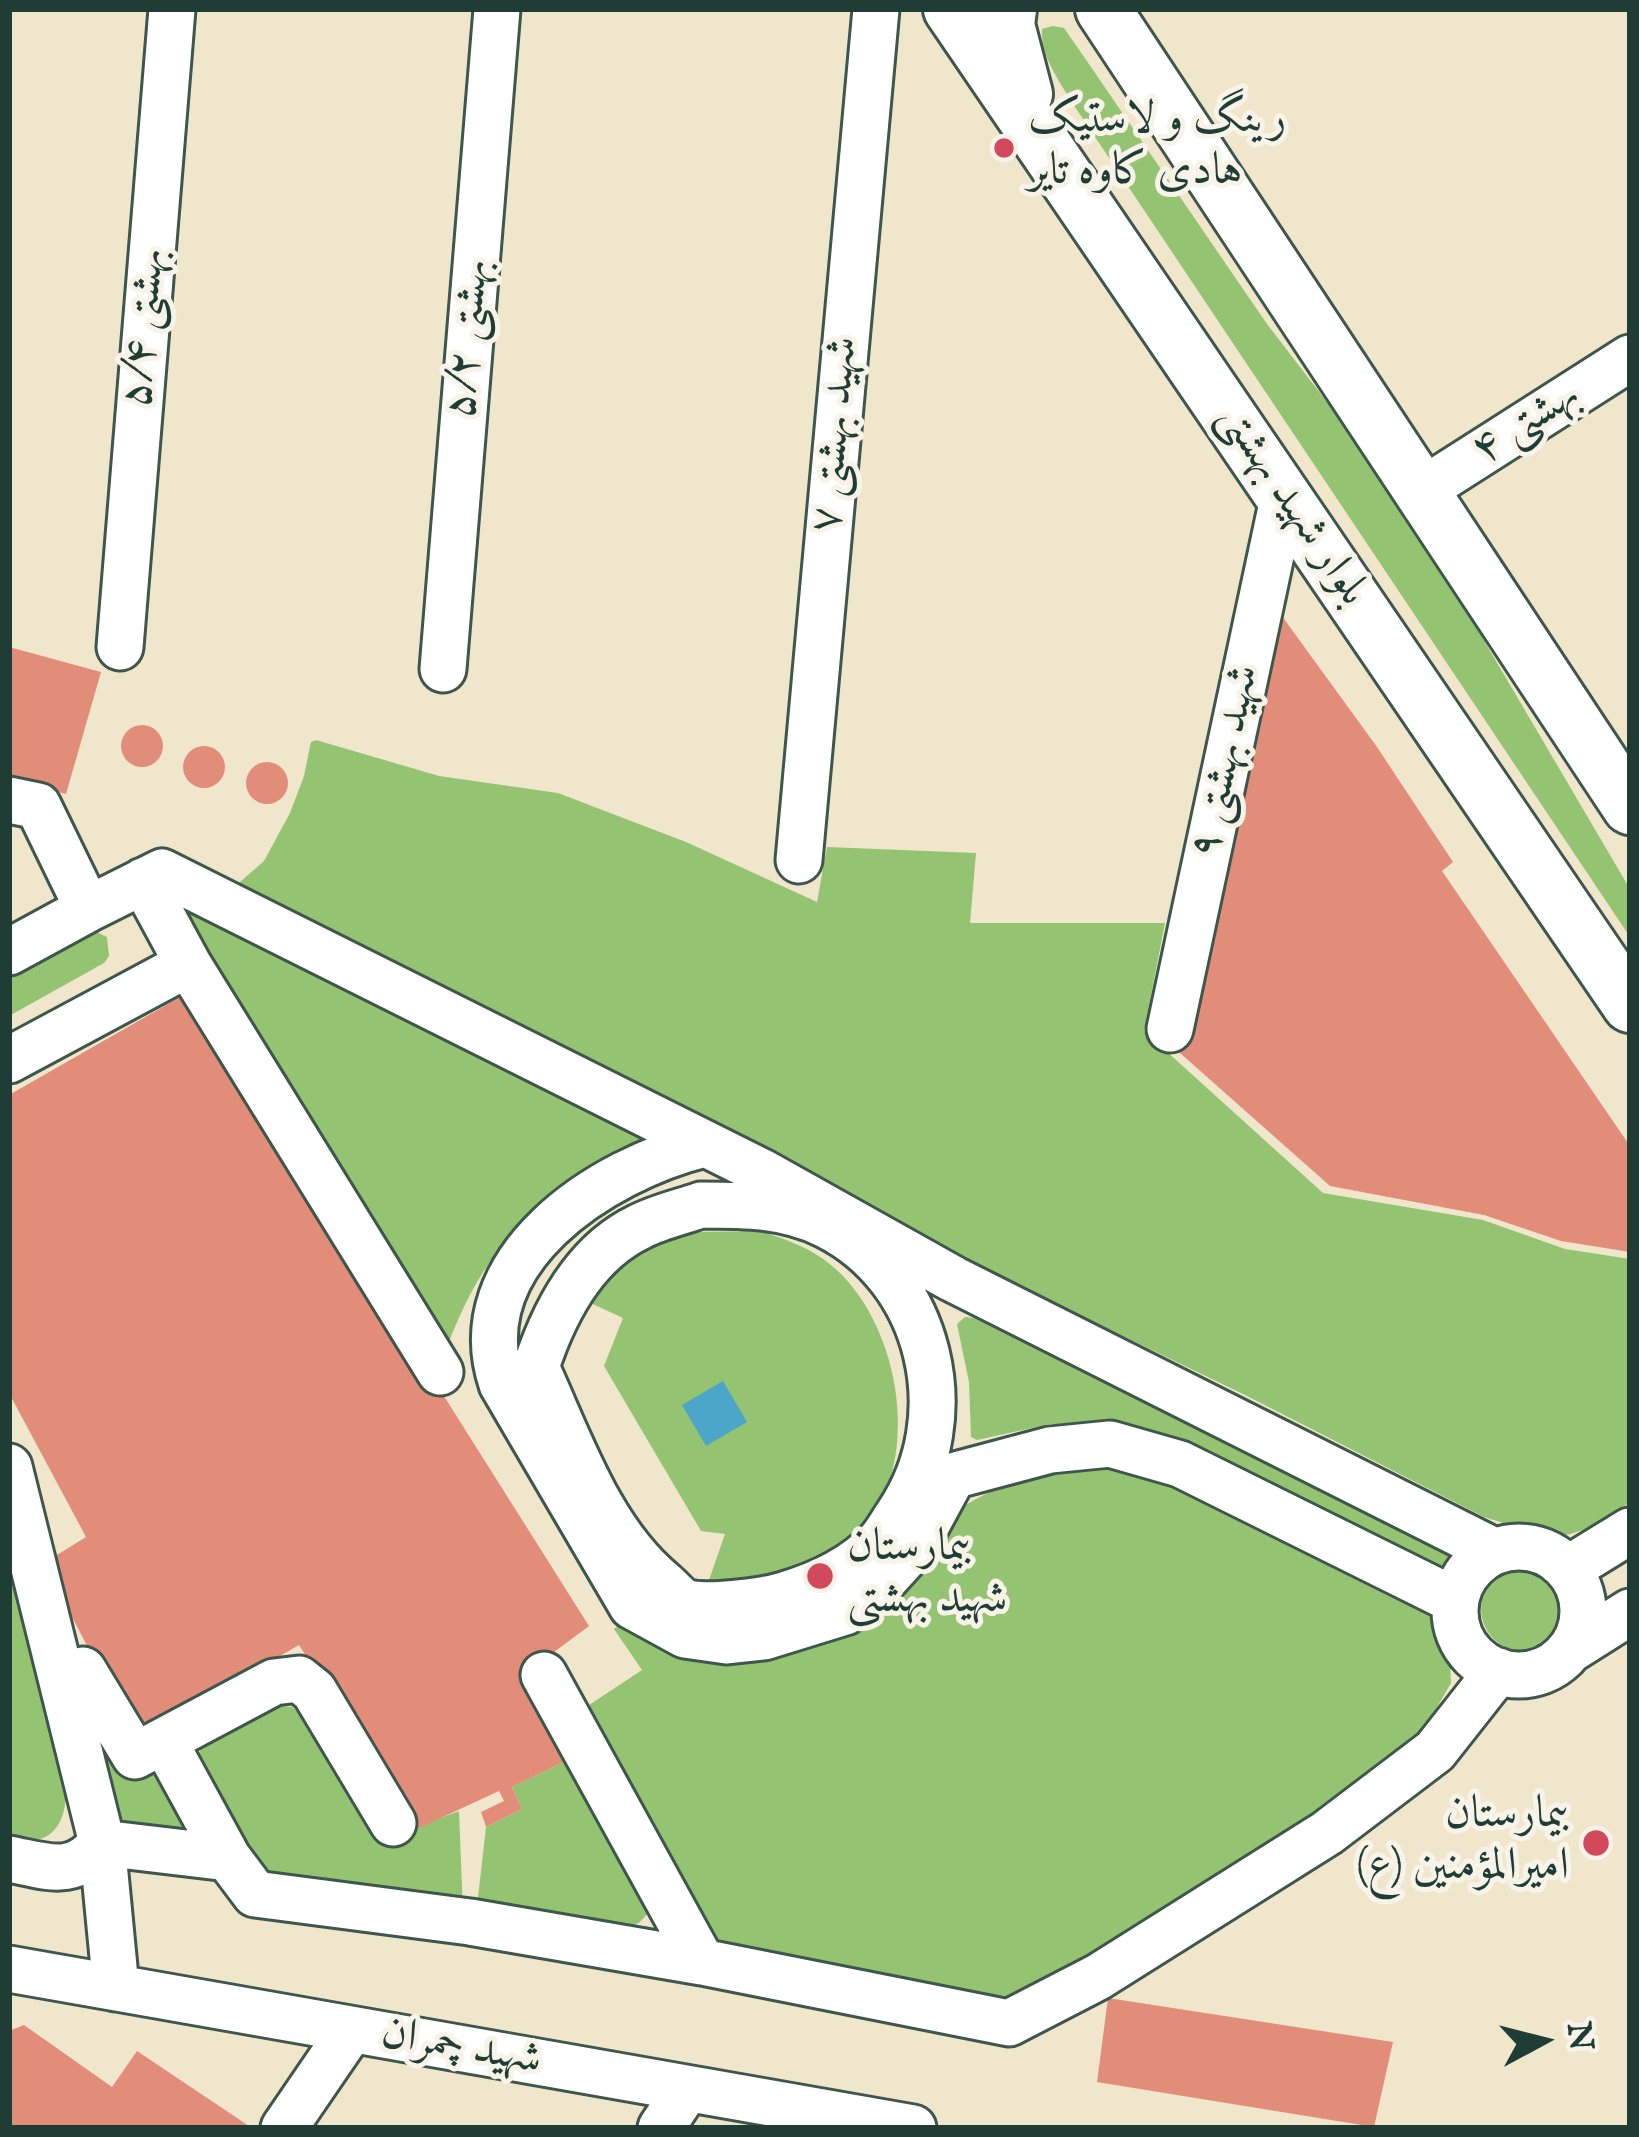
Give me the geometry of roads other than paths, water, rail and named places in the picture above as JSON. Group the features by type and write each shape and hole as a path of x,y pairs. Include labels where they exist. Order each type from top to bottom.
{"main road":[{"name":"بلوار شهید بهشتی","path":"951,9 1630,1005"},
{"path":"1009,9 1007,25 1018,76 1051,157"},
{"path":"1103,9 1630,807"}],"street":[{"name":"بهشتی ۵/۴","path":"120,647 172,9"},
{"name":"بهشتی ۵/۲","path":"443,669 497,9"},
{"name":"شهید بهشتی ۷","path":"799,860 876,9"},
{"name":"بهشتی ۴","path":"1423,490 1630,358"},
{"name":"شهید بهشتی ۹","path":"1170,1029 1284,494"},
{"path":"9,800 38,806 88,909"},
{"path":"9,952 162,872 705,1144 875,1261 911,1310 931,1367 935,1481 915,1546 874,1591 844,1612 764,1637 727,1641 685,1635 632,1606 502,1384 493,1358 497,1307 519,1263 547,1228 579,1201 668,1153 705,1144"},
{"path":"143,881 188,964 440,1372"},
{"path":"9,1060 188,964"},
{"path":"1456,1600 1180,1464 1110,1444 1051,1450 935,1481 879,1543 824,1583 758,1603 686,1603 642,1567 610,1521 536,1366 548,1330 583,1271 636,1228 765,1188 1494,1551"},
{"path":"911,1310 953,1279"},
{"path":"9,1467 102,1843 116,1988"},
{"path":"1568,1569 1630,1531"},
{"path":"1570,1650 1580,1632 1579,1588 1568,1569 1551,1555 1530,1547 1494,1551 1470,1569 1456,1600 1457,1629 1466,1647 1498,1671 1517,1675 1555,1664 1630,1612"},
{"path":"83,1670 135,1756 274,1682 299,1678 314,1691 393,1823"},
{"path":"164,1741 227,1858 255,1894 470,1922 702,1962 1009,2024 1098,1978 1328,1833 1435,1751 1498,1671"},
{"path":"544,1675 702,1962"},
{"path":"102,1843 227,1858"},
{"path":"9,1859 59,1868 85,1863 102,1843"},
{"name":"شهید چمران","path":"13,1977 116,1988 913,2128"},
{"path":"284,2128 351,2030"},
{"path":"661,2128 687,2089"}],"water":[{"path":"723,1381 747,1422 706,1446 682,1405"}],"place":[{"name":"رینگ و لاستیک هادی کاوه تایر","path":"1004,148"},
{"name":"بیمارستان شهید بهشتی","path":"820,1576"},
{"name":"بیمارستان امیرالمؤمنین (ع)","path":"1596,1843"}]}
